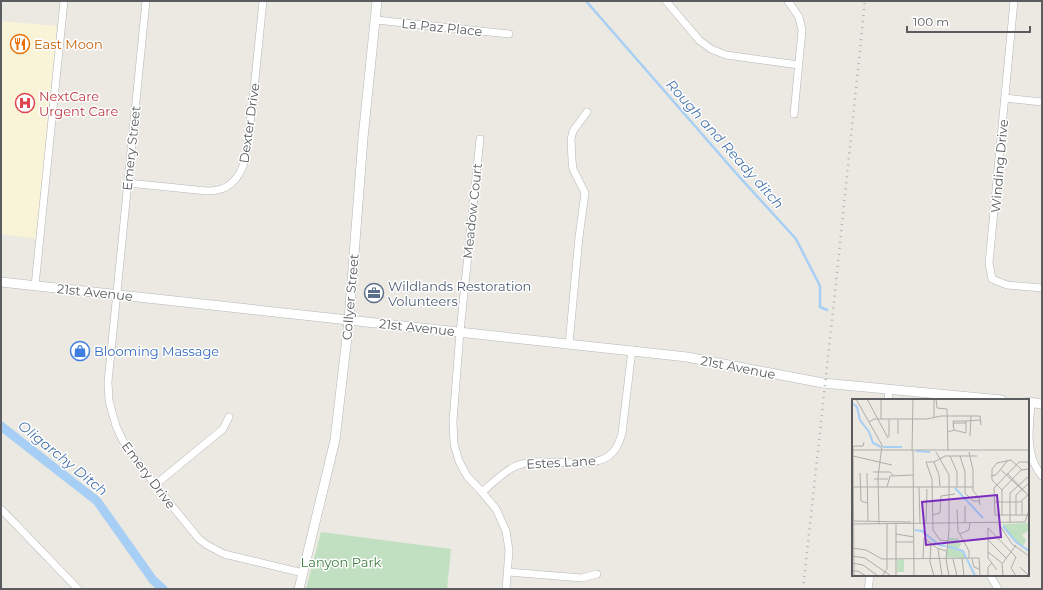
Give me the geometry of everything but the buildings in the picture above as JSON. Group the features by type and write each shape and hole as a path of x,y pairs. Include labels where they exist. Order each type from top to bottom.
{"street":[{"path":"35,286 64,1"},
{"name":"Emery Street","path":"117,295 146,1"},
{"name":"Dexter Drive","path":"128,183 207,191 217,190 227,186 235,180 243,167 245,160 252,109 263,1"},
{"name":"Collyer Street","path":"299,589 335,440 349,320 363,138 377,1"},
{"path":"666,1 699,40 712,49 726,54 799,65"},
{"path":"788,1 799,17 802,30 794,114"},
{"name":"Winding Drive","path":"1014,1 989,263 992,279 1007,285 1042,288"},
{"name":"La Paz Place","path":"376,20 509,34"},
{"path":"1005,98 1042,102"},
{"path":"569,344 579,237 586,193 573,169 572,139 573,130 587,112"},
{"name":"Meadow Court","path":"480,139 460,332 453,421 454,444 459,461 467,476 496,509 506,531 509,550 506,589"},
{"name":"21st Avenue","path":"1,282 632,350 687,357 831,384 991,399"},
{"name":"Emery Drive","path":"117,295 108,382 109,401 116,426 123,441 155,485 199,539 207,545 224,554 303,573"},
{"name":"Estes Lane","path":"482,492 507,471 521,464 536,462 591,462 603,460 613,453 620,442 622,433 632,350"},
{"path":"888,399 889,390"},
{"path":"1042,404 1029,402 1030,446 1034,462 1042,476"},
{"path":"155,485 223,429 229,417"},
{"path":"1,509 75,588"},
{"path":"507,572 582,578 597,574"},
{"path":"868,589 870,576"},
{"path":"991,576 998,589"}],"shaded area":[{"path":"1,21 57,26 37,239 1,234"}],"green space":[{"name":"Lanyon Park","path":"321,532 451,549 447,589 306,589"}],"waterway":[{"name":"Rough and Ready ditch","path":"586,1 735,172 796,239 820,286 820,307 827,310"},
{"name":"Oligarchy Ditch","path":"1,426 97,501 153,580 163,589"}],"railway":[{"path":"803,589 865,1"}],"place":[{"name":"East Moon","path":"20,44"},
{"name":"NextCare Urgent Care","path":"25,103"},
{"name":"Wildlands Restoration Volunteers","path":"374,293"},
{"name":"Blooming Massage","path":"80,351"}]}
